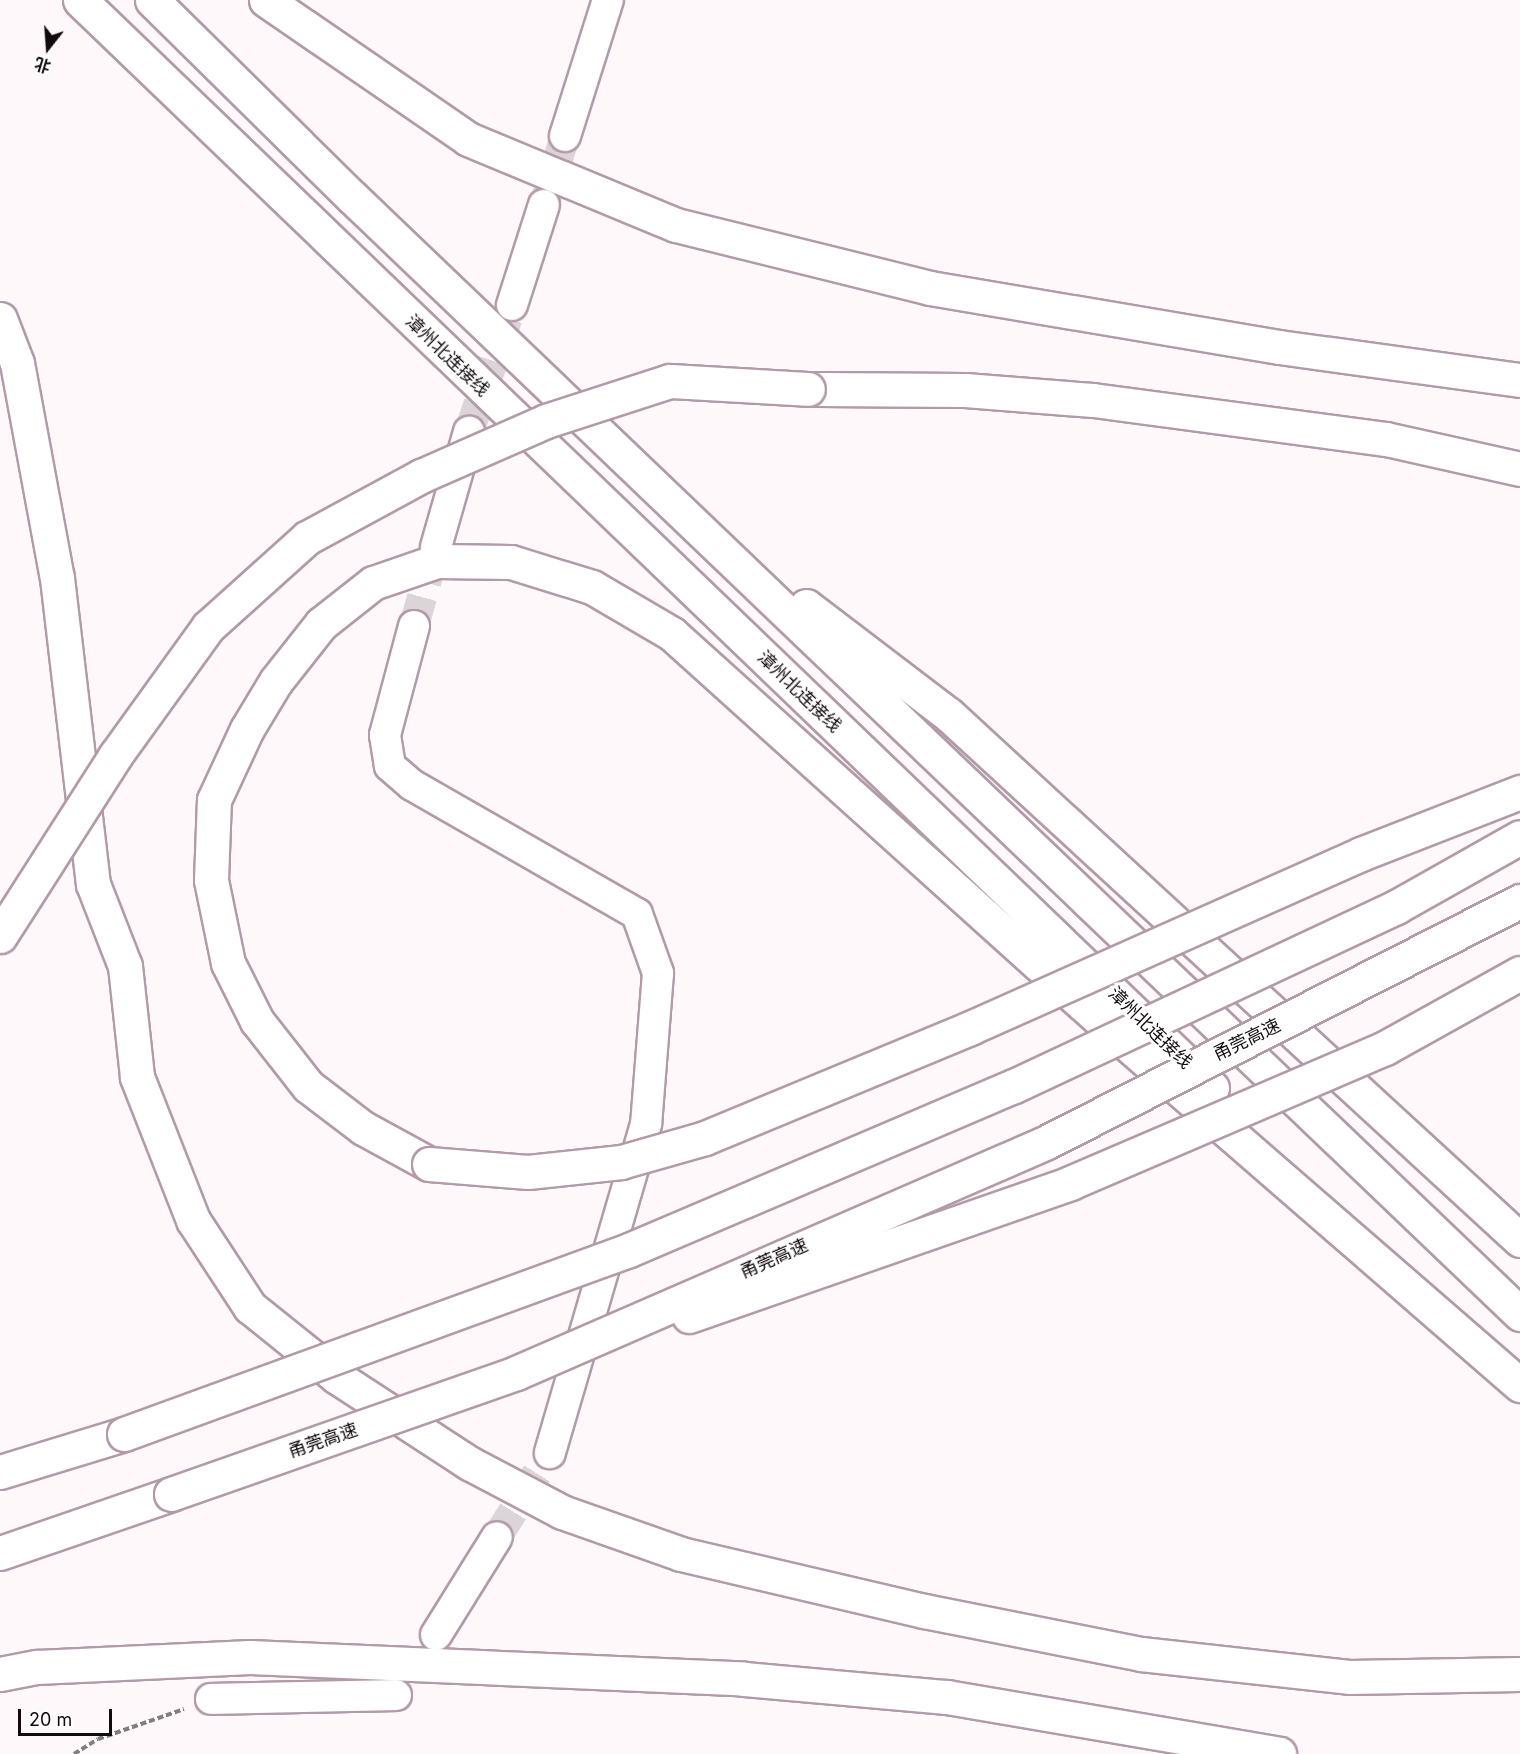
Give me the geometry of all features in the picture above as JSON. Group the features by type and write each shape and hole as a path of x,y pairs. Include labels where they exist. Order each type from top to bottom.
{"highway":[{"name":"漳州北连接线","path":"80,0 1520,1384"},
{"path":"152,0 680,510 1520,1314"},
{"path":"266,0 468,139 676,225 930,288 1279,347 1520,380"},
{"path":"0,319 17,363 57,578 93,884 125,966 137,1077 193,1220 250,1307 336,1377 469,1463 562,1512 681,1554 924,1611 1142,1654 1349,1677 1520,1674"},
{"path":"0,936 115,756 208,627 307,538 422,476 546,421 670,381 808,389 965,390 1093,400 1386,439 1520,469"},
{"path":"680,510 948,714 1520,1240"},
{"path":"1520,792 1361,854 970,1028 705,1138 621,1162 528,1172 429,1164 363,1128 308,1086 257,1021 228,963 211,880 214,800 247,729 276,681 330,617 373,583 437,561 511,562 592,587 672,634 1126,1043 1520,1384"},
{"path":"0,1472 124,1434 630,1251 948,1115 1396,907 1520,837"},
{"name":"甬莞高速","path":"0,1553 516,1373 1045,1143 1520,901"},
{"path":"516,1373 818,1274 1070,1183 1385,1048 1520,973"},
{"path":"0,1674 37,1667 250,1657 744,1679 947,1696 1279,1754"}],"street":[{"path":"565,136 608,0"},
{"path":"512,305 544,205"},
{"path":"436,547 469,432"},
{"path":"414,626 386,735 390,766 412,785 637,914 658,973 645,1124 550,1453"},
{"path":"436,1635 497,1537"},
{"path":"211,1699 396,1695"}],"path":[{"path":"74,1754 98,1738 211,1699"}],"tunnel":[{"path":"544,205 565,136"},
{"path":"469,432 512,305"},
{"path":"414,626 436,547"},
{"path":"497,1537 550,1453"}]}
